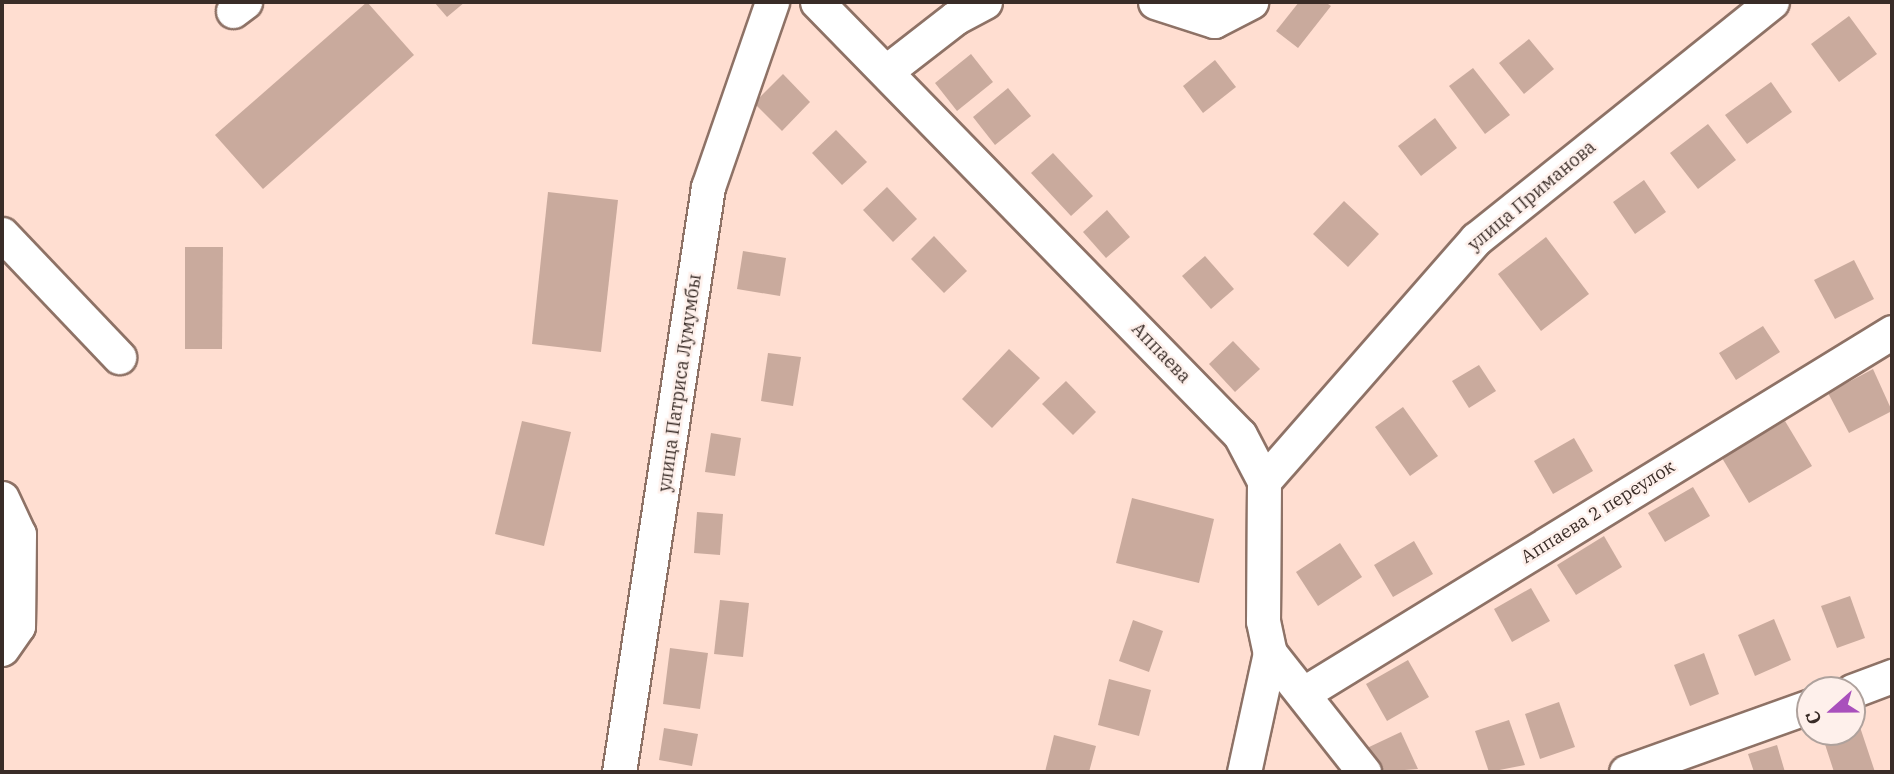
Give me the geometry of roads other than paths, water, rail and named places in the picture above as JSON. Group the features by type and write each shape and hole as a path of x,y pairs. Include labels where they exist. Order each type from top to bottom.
{"street":[{"name":"улица Патриса Лумумбы","path":"619,772 708,187 772,2"},
{"name":"Аппаева","path":"817,2 888,70 1240,435 1264,481 1263,621 1270,653 1364,772"},
{"path":"888,70 956,18 985,2"},
{"path":"1156,2 1214,21 1251,2"},
{"name":"улица Приманова","path":"1264,481 1476,239 1772,2"},
{"path":"2,234 119,357"},
{"name":"Аппаева 2 переулок","path":"1304,693 1892,331"},
{"path":"2,498 19,534 19,547 18,626 2,649"},
{"path":"1244,772 1270,653"},
{"path":"1866,686 1892,676"},
{"path":"1626,772 1796,711"}]}
